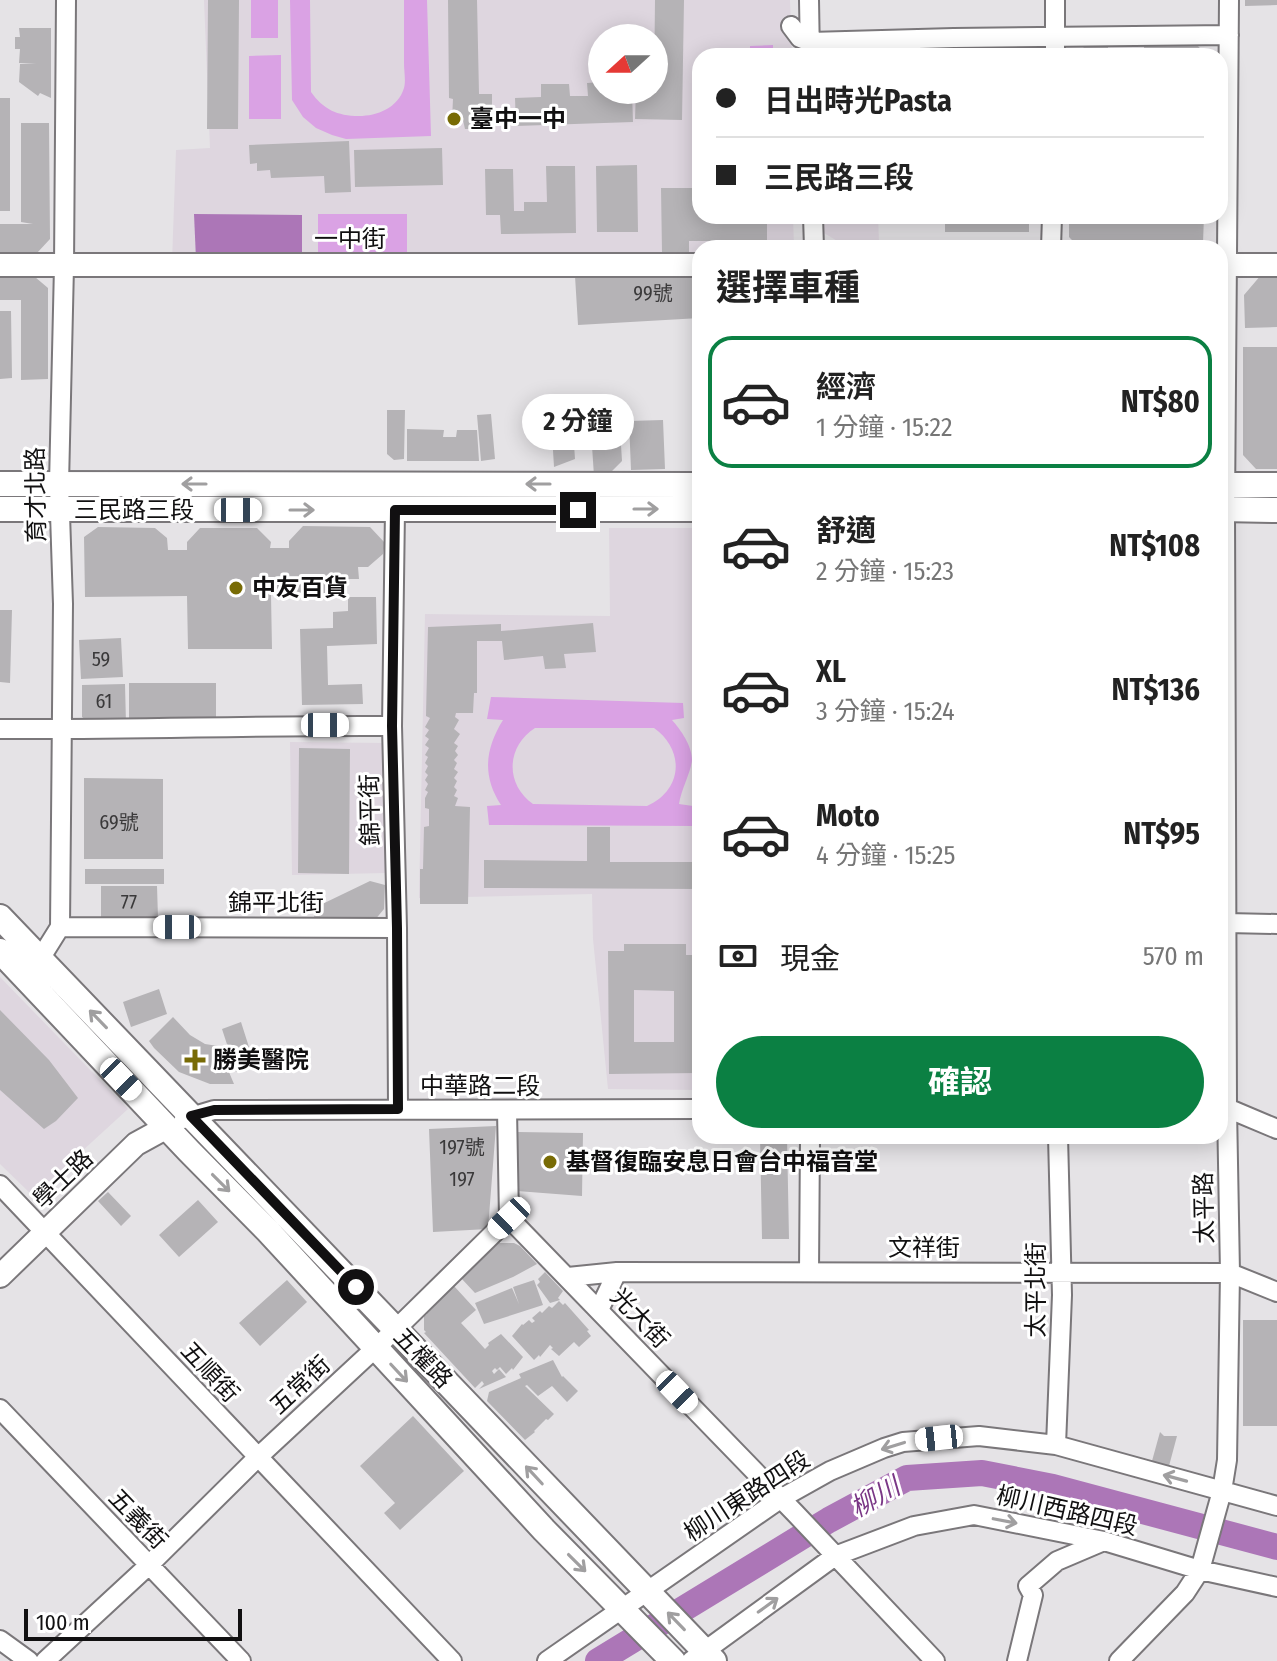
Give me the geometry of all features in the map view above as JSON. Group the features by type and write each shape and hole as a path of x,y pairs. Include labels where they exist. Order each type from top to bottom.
{"main road":[{"name":"三民路三段","path":"0,484 692,485"},
{"path":"1228,496 1277,485"},
{"path":"1228,498 1277,510"},
{"name":"三民路三段","path":"0,509 692,509"},
{"name":"五權路","path":"0,917 647,1591 703,1658"},
{"name":"五權路","path":"0,951 268,1231 544,1530 673,1661"}],"street":[{"name":"育才北路","path":"60,927 63,604 59,484 66,0"},
{"path":"809,0 810,48"},
{"path":"1055,0 1055,47"},
{"name":"太平路","path":"1228,73 1229,0"},
{"path":"791,26 809,48"},
{"path":"932,48 1055,47 1229,35"},
{"name":"一中街","path":"0,265 692,265"},
{"path":"1228,265 1277,265"},
{"name":"錦平街","path":"395,510 392,726 398,1109"},
{"path":"0,729 392,726"},
{"path":"1228,923 1277,924"},
{"path":"26,979 60,927"},
{"name":"錦平北街","path":"60,927 397,928"},
{"name":"中華路二段","path":"167,1127 214,1110 692,1109"},
{"path":"507,1110 509,1218"},
{"path":"1228,1110 1277,1129"},
{"name":"學士路","path":"0,1276 136,1144 167,1127"},
{"path":"809,1272 810,1144"},
{"name":"太平北街","path":"1056,1445 1061,1272 1058,1144"},
{"name":"太平路","path":"1119,1661 1185,1593 1200,1570 1222,1491 1227,1460 1230,1273 1225,1144"},
{"name":"五順街","path":"0,1185 452,1661"},
{"name":"光大街","path":"509,1218 935,1661"},
{"name":"五常街","path":"45,1661 509,1218"},
{"path":"599,1310 617,1272"},
{"name":"文祥街","path":"568,1277 617,1272 1230,1273 1277,1292"},
{"name":"五義街","path":"0,1409 241,1661"},
{"name":"柳川東路四段","path":"547,1661 780,1499 830,1471 903,1442 979,1436 1056,1445 1277,1506"},
{"name":"柳川西路四段","path":"703,1658 830,1551 914,1526 974,1515 1104,1541 1200,1570 1277,1587"},
{"path":"1017,1661 1033,1595 1028,1586 1057,1561 1104,1541"},
{"path":"0,1640 29,1661"}],"shaded area":[{"name":"臺中一中","path":"204,0 790,0 792,48 692,48 692,224 793,224 794,240 692,240 692,257 172,262 176,150 210,148"},
{"path":"251,0 278,0 278,38 251,38"},
{"path":"290,0 310,0 311,92 331,110 359,116 386,110 401,95 405,82 404,0 427,0 431,136 346,139 316,128 303,117 292,100"},
{"path":"773,45 773,48 750,48"},
{"path":"281,55 281,119 249,119 249,56"},
{"path":"194,214 302,215 302,258 196,259"},
{"path":"318,214 407,214 407,256 318,256"},
{"path":"823,224 878,224 879,240 836,240 824,233"},
{"path":"609,528 692,528 692,1090 608,1089 593,939 592,894 419,898 425,614 610,616"},
{"path":"491,697 683,703 684,718 672,720 692,755 679,804 692,806 692,826 489,825 487,806 501,805 491,784 489,752 503,720 487,719","holes":["535,728 654,728 671,747 676,769 668,790 647,806 533,804 517,786 514,776 514,755 525,736"]},
{"path":"290,742 386,743 387,873 292,875"},
{"path":"0,977 128,1109 33,1196 0,1164"}],"building":[{"path":"208,0 239,0 238,129 207,129"},
{"path":"448,0 477,0 479,94 492,94 492,119 487,119 485,129 465,129 463,120 452,120"},
{"path":"655,0 684,0 682,120 635,119 636,104 668,104 668,24 655,24"},
{"path":"1245,0 1277,0 1277,5 1245,6"},
{"path":"19,28 51,28 51,98 40,93 38,96 19,82 20,64 36,64 19,63 20,49 15,49 15,37 20,37"},
{"path":"1198,46 1200,48 1144,48"},
{"path":"541,84 569,84 570,96 588,96 588,104 632,104 633,122 516,126 515,98 541,97"},
{"path":"0,98 10,98 10,211 0,211"},
{"path":"21,123 49,123 50,239 37,253 0,253 0,224 33,224 21,222"},
{"path":"349,141 351,192 325,193 324,176 271,178 270,170 257,171 257,163 250,164 249,145"},
{"path":"442,148 443,185 355,187 354,150"},
{"path":"637,165 638,232 597,232 596,166"},
{"path":"546,166 575,166 576,233 501,234 500,215 486,215 485,169 513,169 514,211 524,211 524,202 547,202"},
{"path":"661,188 692,188 692,224 767,224 767,240 692,240 689,241 689,252 662,252"},
{"path":"945,224 1029,224 1029,232 945,232"},
{"path":"1069,224 1204,224 1203,240 1072,240"},
{"path":"692,271 692,318 578,325 575,276"},
{"path":"1277,274 1277,327 1245,328 1244,295 1261,275"},
{"path":"0,277 35,277 48,288 48,379 21,380 21,300 0,300"},
{"path":"0,311 11,311 12,378 0,379"},
{"path":"1243,347 1277,347 1277,469 1256,469 1243,455"},
{"path":"387,410 405,410 404,459 394,460 387,454"},
{"path":"491,414 495,459 481,461 477,415"},
{"path":"572,415 575,459 554,467 551,417"},
{"path":"663,420 665,469 631,470 629,421"},
{"path":"407,429 444,430 443,437 456,437 457,430 477,430 479,461 407,461"},
{"path":"620,429 622,461 612,475 594,476 591,431"},
{"path":"303,526 370,527 385,543 383,554 368,567 358,567 359,579 340,579 340,593 271,595 272,649 188,649 187,596 85,597 84,537 98,527 155,528 167,538 168,550 187,550 187,542 200,528 257,528 271,542 270,548 289,548 289,541"},
{"path":"348,597 376,597 377,644 327,646 328,685 362,684 363,704 302,705 300,629 333,628 333,612 348,611"},
{"path":"0,610 12,610 10,683 0,682"},
{"path":"593,623 596,652 564,654 566,668 545,669 543,656 504,660 502,641 477,641 477,693 474,693 473,713 456,713 455,717 459,720 454,729 460,734 454,743 458,746 455,751 458,755 454,760 457,763 454,769 458,772 454,778 457,790 454,796 458,798 455,806 470,807 468,904 420,904 424,827 429,826 429,809 425,808 428,784 425,780 428,775 425,772 428,766 425,763 428,757 425,755 429,748 425,745 429,739 425,736 429,730 425,727 430,718 426,716 428,627 501,624 501,631"},
{"path":"121,638 123,677 81,679 79,640"},
{"path":"129,683 216,683 216,724 129,724"},
{"path":"125,684 126,724 91,724 82,717 82,685"},
{"path":"299,748 350,749 349,874 298,873"},
{"path":"84,778 163,779 163,859 84,859"},
{"path":"587,827 610,827 610,862 692,862 692,889 484,888 484,860 587,861"},
{"path":"85,869 164,869 164,884 85,884"},
{"path":"370,881 385,885 384,909 369,927 314,923 314,908"},
{"path":"101,886 157,886 158,918 101,918"},
{"path":"624,944 686,944 686,955 692,955 692,1073 609,1074 608,951 624,951","holes":["634,990 674,991 674,1042 634,1042"]},
{"path":"159,989 167,1014 131,1027 123,1002"},
{"path":"0,1010 49,1060 78,1098 44,1129 0,1090"},
{"name":"勝美醫院","path":"173,1017 190,1035 205,1044 218,1046 234,1084 210,1084 179,1072 154,1048 149,1041"},
{"path":"241,1022 255,1066 236,1072 222,1029"},
{"path":"496,1126 488,1229 433,1232 429,1129"},
{"name":"基督復臨安息日會台中福音堂","path":"518,1132 583,1133 582,1196 517,1191"},
{"path":"760,1144 787,1144 789,1239 762,1239"},
{"path":"108,1192 131,1216 121,1226 98,1201"},
{"path":"198,1200 218,1222 179,1257 159,1235"},
{"path":"499,1243 520,1246 537,1264 475,1293 461,1278"},
{"path":"545,1272 563,1291 558,1298 560,1300 550,1303 537,1285"},
{"path":"287,1280 307,1302 260,1346 239,1323"},
{"path":"534,1280 543,1305 484,1324 475,1303 512,1288 519,1304 513,1287"},
{"path":"454,1286 476,1310 461,1323 485,1349 501,1334 523,1357 506,1374 500,1367 495,1368 492,1371 494,1374 499,1369 506,1377 479,1389 484,1384 482,1381 475,1388 424,1333 425,1312"},
{"path":"559,1301 563,1305 565,1303 591,1336 579,1347 574,1342 559,1356 550,1345 534,1360 512,1336 522,1324 529,1320 532,1323 535,1321 532,1318 540,1311 542,1313 549,1306 552,1308"},
{"path":"1243,1320 1277,1320 1277,1426 1243,1426"},
{"path":"553,1360 562,1377 578,1391 567,1402 552,1386 538,1396 525,1386 554,1414 525,1440 487,1401 489,1392 521,1378 519,1374"},
{"path":"413,1416 464,1471 400,1530 384,1513 395,1503 360,1466"},
{"path":"1160,1432 1164,1436 1177,1436 1169,1466 1152,1461"}],"waterway":[{"name":"柳川","path":"598,1661 829,1520 907,1478 982,1473 1053,1487 1277,1547"}],"place":[{"name":"臺中一中","path":"454,119"},
{"name":"中友百貨","path":"236,588"},
{"name":"勝美醫院","path":"195,1060"},
{"name":"基督復臨安息日會台中福音堂","path":"550,1162"}],"route":[{"path":"356,1287 191,1116 214,1110 398,1109 392,726 395,510 578,510"}]}
